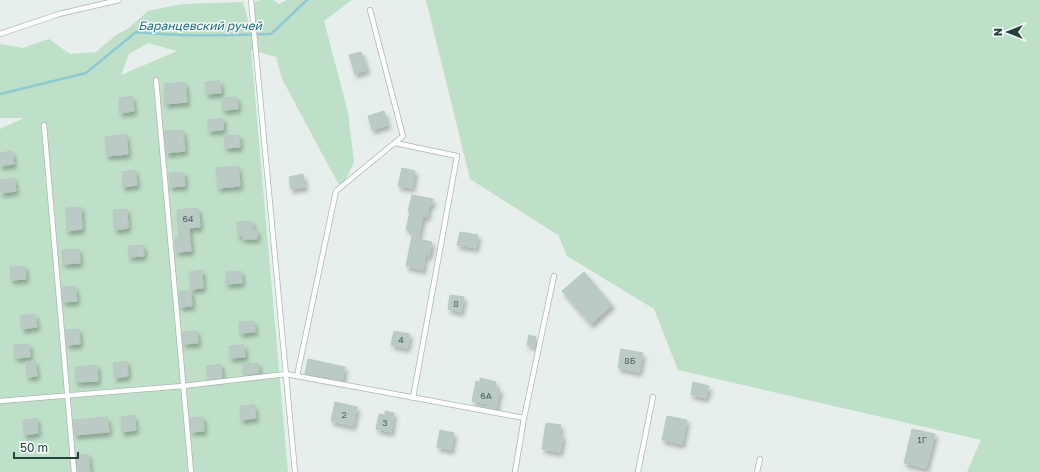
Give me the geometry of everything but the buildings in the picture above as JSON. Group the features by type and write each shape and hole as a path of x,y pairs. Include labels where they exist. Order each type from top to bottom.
{"lane":[{"path":"0,34 59,14 119,0"},
{"path":"251,0 258,61 295,472"},
{"path":"297,376 336,191 403,136 370,10"},
{"path":"156,80 190,472"},
{"path":"44,126 74,472"},
{"path":"395,143 457,156 413,398"},
{"path":"515,472 524,418 554,276"},
{"path":"0,401 183,386 286,374 524,418"},
{"path":"638,472 653,397"},
{"path":"757,472 760,459"}],"green space":[{"path":"260,0 273,0 279,4 287,0 352,0 324,21 348,112 354,162 341,189 282,79 276,57 251,50 288,472 0,472 0,129 24,118 0,118 0,45 23,48 49,39 70,54 96,52 116,35 129,28 148,11 182,4 243,2 250,27 255,2","holes":["148,43 177,51 121,75 129,54"]},
{"path":"426,0 1040,0 1040,472 967,472 981,440 678,370 654,309 567,256 558,235 470,179"}],"waterway":[{"name":"Баранцевский ручей","path":"0,94 86,73 136,32 187,35 271,34 307,0"}]}
